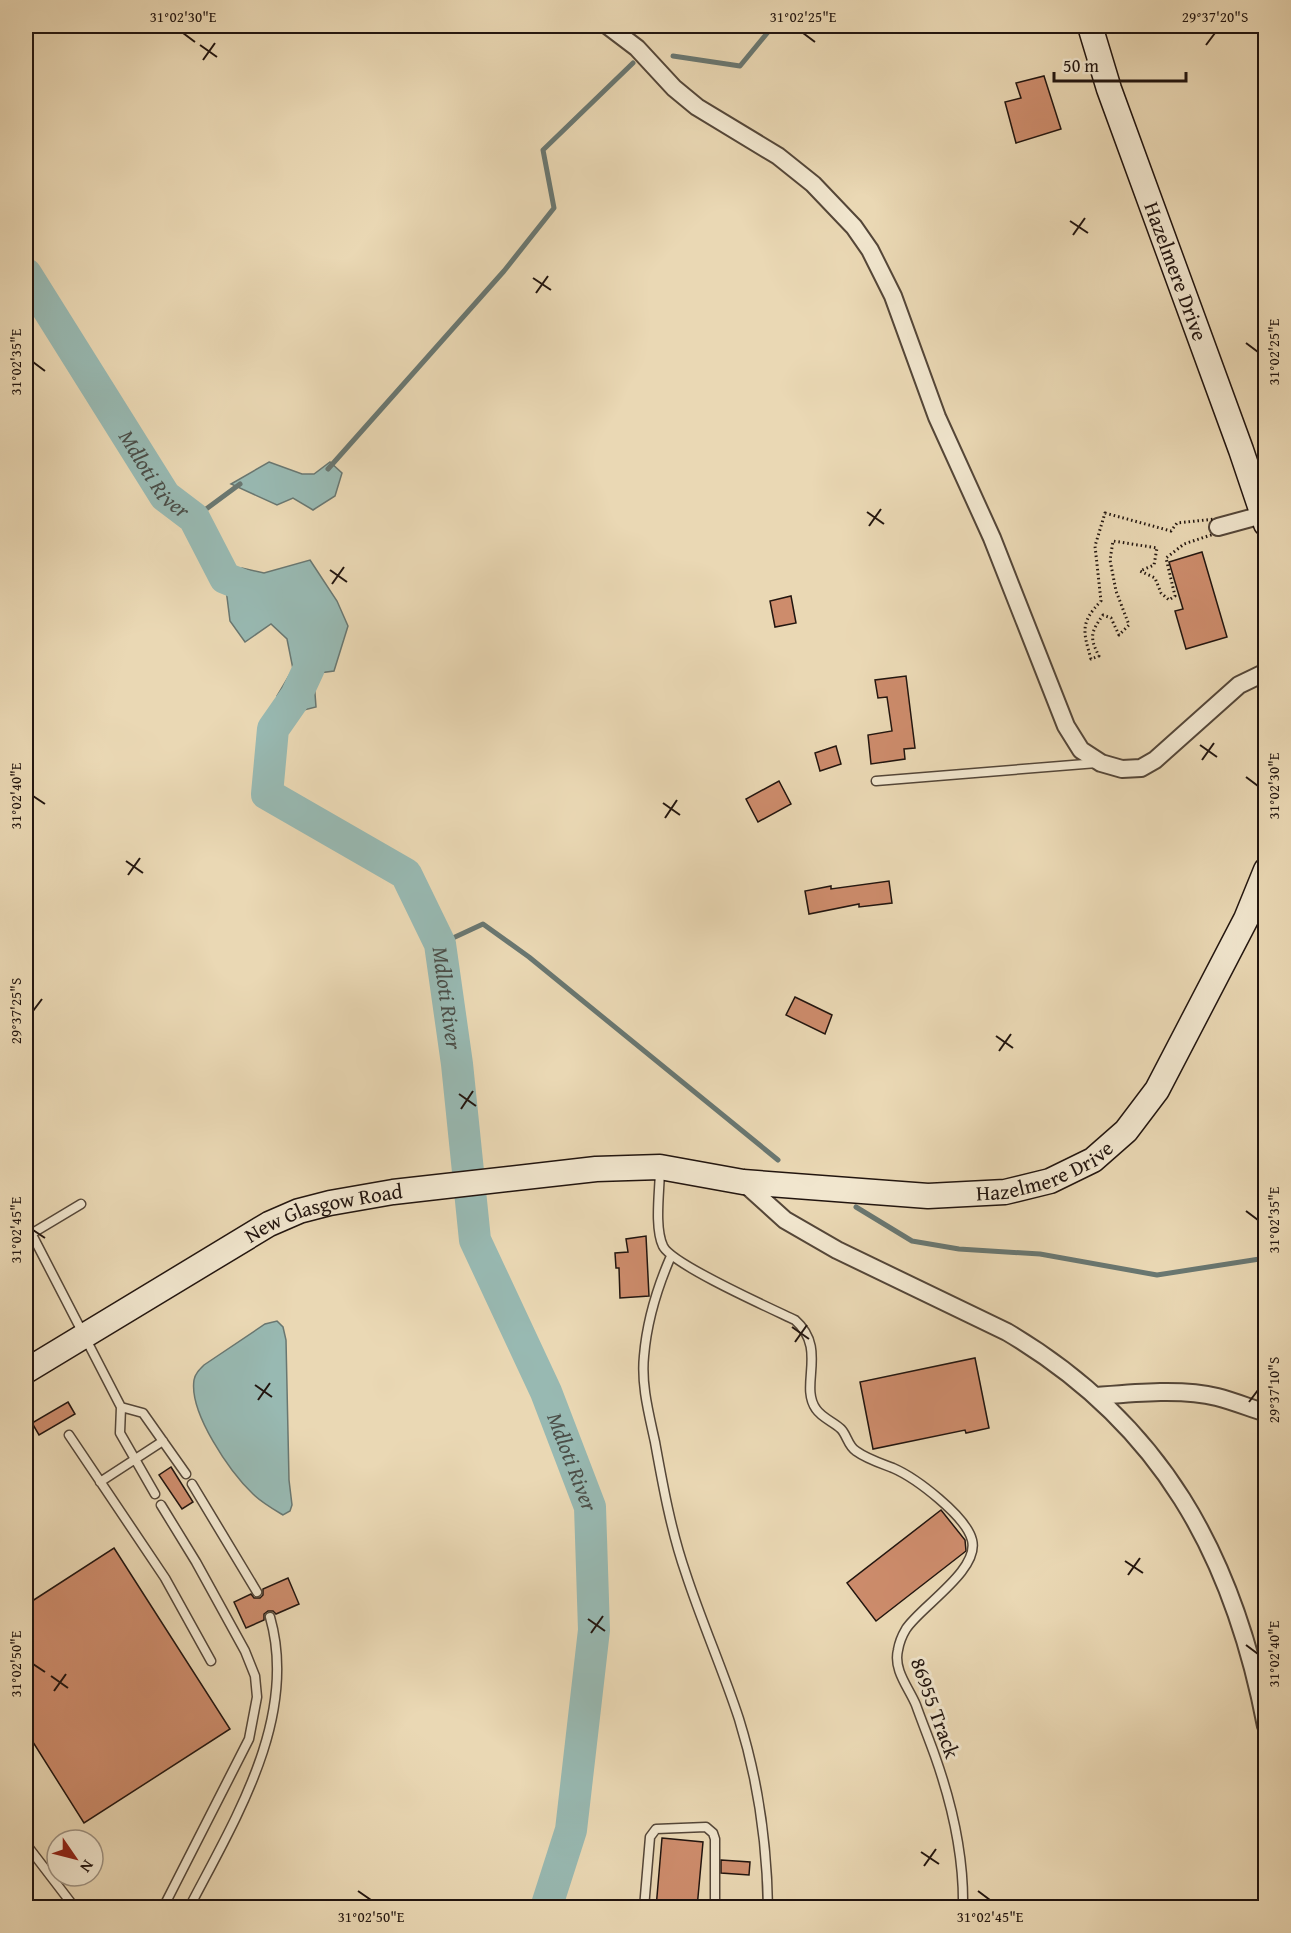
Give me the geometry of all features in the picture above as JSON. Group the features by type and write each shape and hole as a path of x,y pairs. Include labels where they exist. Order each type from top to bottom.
{"street":[{"path":"608,26 637,48 674,88 697,106 778,156 813,184 854,227 870,250 893,296 937,417 992,538 1066,726 1081,750 1101,763 1122,770 1141,768 1155,760 1239,685 1266,672"},
{"name":"Hazelmere Drive","path":"1090,26 1109,89 1241,450 1264,520 1218,527"},
{"name":"Hazelmere Drive","path":"660,1167 743,1182 928,1196 1005,1192 1050,1181 1093,1160 1126,1131 1157,1090 1246,920 1266,870"},
{"name":"New Glasgow Road","path":"26,1371 268,1224 298,1211 393,1192 596,1169 660,1167"},
{"path":"743,1182 785,1220 837,1250 1007,1332 1060,1366 1097,1396 1131,1429 1188,1506 1204,1535 1229,1594 1258,1684 1266,1726"},
{"path":"1097,1396 1128,1393 1215,1396 1266,1413"}],"lane":[{"path":"876,781 1101,763"},
{"path":"660,1167 659,1232 663,1247 671,1256 657,1287 648,1321 643,1358 644,1387 666,1504 685,1573 739,1720 754,1776 766,1863 768,1908"},
{"path":"32,1234 81,1204"},
{"path":"26,1223 121,1407 120,1433 155,1494"},
{"name":"86955 Track","path":"671,1256 689,1268 795,1320 802,1327 812,1352 811,1393 817,1410 842,1430 852,1449 879,1464 894,1468 918,1484 965,1524 973,1546 972,1554 938,1598 906,1629 897,1652 899,1670 915,1702 936,1758 958,1840 964,1888 963,1908"},
{"path":"121,1407 143,1413 186,1474"},
{"path":"69,1435 165,1578 211,1661"},
{"path":"100,1482 163,1441"},
{"path":"192,1484 257,1592"},
{"path":"161,1504 245,1651 255,1676 257,1697 249,1739 163,1908"},
{"path":"189,1908 226,1835 265,1748 277,1686 276,1643 270,1617"},
{"path":"644,1908 650,1838 653,1832 656,1829 706,1827 713,1833 715,1839 715,1902 717,1908"},
{"path":"26,1844 75,1908"}],"path":[{"path":"1105,513 1171,531 1177,523 1215,519 1218,527 1220,532 1184,544 1166,558 1175,596 1169,600 1161,593 1155,578 1140,571 1154,565 1157,548 1113,541 1110,560 1116,591 1129,625 1119,635 1111,618 1103,615 1093,628 1092,643 1099,656 1090,659 1084,623 1089,613 1101,601 1095,546 1105,513"}],"water":[{"path":"269,462 302,474 314,474 330,462 342,473 335,496 313,510 293,498 277,505 231,484"},
{"path":"310,560 337,601 348,626 334,671 319,673 314,680 316,707 300,711 277,696 293,669 287,639 271,624 245,642 230,621 225,581 242,568 264,573"},
{"path":"277,1321 283,1327 286,1340 289,1480 292,1505 290,1511 283,1515 256,1497 233,1472 204,1425 194,1393 194,1380 204,1365 265,1324"}],"building":[{"path":"1044,76 1061,129 1016,143 1005,102 1021,98 1016,83"},
{"path":"1202,552 1227,637 1186,649 1175,611 1183,609 1169,562"},
{"path":"791,596 796,623 775,627 770,601"},
{"path":"906,676 915,748 904,749 905,759 871,764 868,735 892,731 887,697 878,698 875,680"},
{"path":"836,746 841,764 820,771 815,753"},
{"path":"779,781 791,804 758,822 746,799"},
{"path":"889,881 892,903 859,907 859,904 809,914 805,891 831,886 831,889"},
{"path":"795,997 832,1015 825,1034 786,1015"},
{"path":"646,1236 649,1296 620,1298 619,1268 616,1268 615,1253 628,1252 626,1239"},
{"path":"975,1358 989,1428 966,1433 965,1430 873,1449 860,1382"},
{"path":"68,1402 75,1414 39,1435 32,1423"},
{"path":"171,1467 193,1502 182,1509 159,1475"},
{"path":"941,1510 965,1540 966,1551 876,1621 847,1583"},
{"path":"114,1548 230,1729 84,1823 26,1731 26,1605"},
{"path":"288,1578 299,1604 276,1614 268,1611 264,1614 264,1620 246,1628 234,1602 251,1594 254,1598 260,1598 263,1595 263,1589"},
{"path":"662,1838 703,1842 697,1908 656,1908"},
{"path":"721,1860 750,1862 749,1875 721,1873"}],"waterway":[{"path":"673,56 740,66 773,26"},
{"path":"328,469 504,271 554,208 543,150 633,63"},
{"name":"Mdloti River","path":"26,274 165,496 194,518 225,578 267,595"},
{"path":"194,518 240,484"},
{"name":"Mdloti River","path":"309,668 296,696 273,729 267,794 406,874 440,944 457,1064 475,1240 546,1392 590,1507 594,1630 571,1830 546,1908"},
{"path":"440,944 483,924 529,957 778,1160"},
{"path":"856,1207 912,1241 959,1249 1040,1254 1157,1275 1266,1258"}]}
